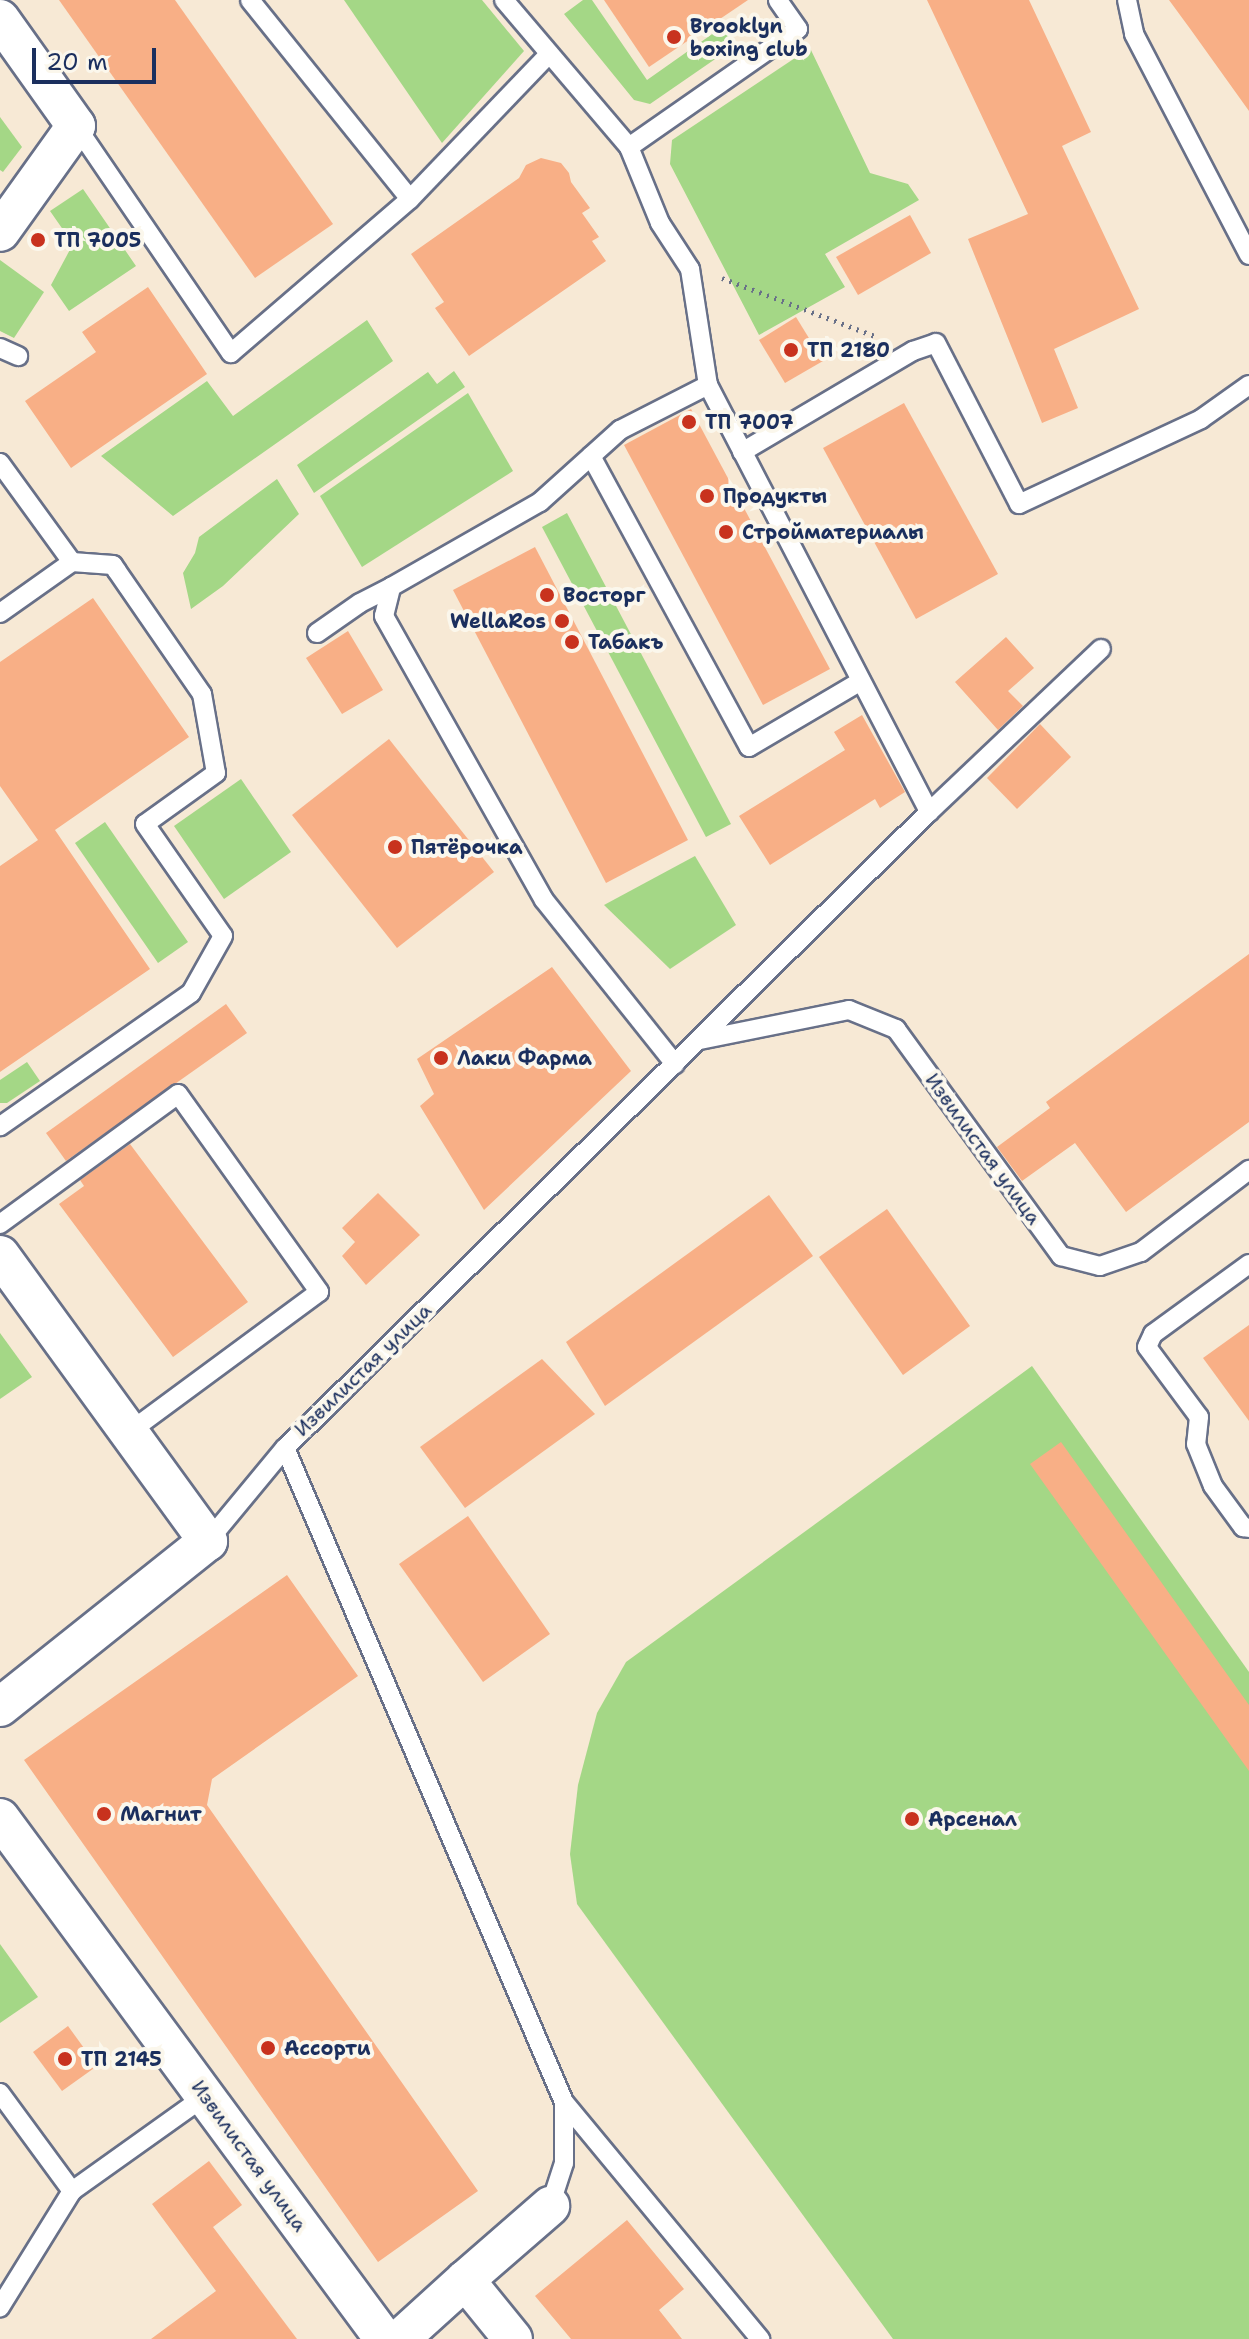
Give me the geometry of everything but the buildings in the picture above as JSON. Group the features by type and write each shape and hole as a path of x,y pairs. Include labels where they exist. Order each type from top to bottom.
{"street":[{"path":"0,19 76,126 0,232"},
{"path":"0,1255 208,1541"},
{"name":"Извилистая улица","path":"0,1707 208,1541"},
{"name":"Извилистая улица","path":"0,1818 384,2339"},
{"path":"400,2339 550,2206"},
{"path":"465,2280 513,2339"}],"lane":[{"path":"250,0 410,199"},
{"path":"504,0 629,147 660,223 690,269 708,385 929,812"},
{"path":"629,147 798,29 778,0"},
{"path":"1127,0 1134,34 1249,255"},
{"path":"76,126 231,353 410,199 548,55"},
{"path":"742,452 913,351 936,343 1019,504 1201,419 1249,385"},
{"path":"0,348 18,356"},
{"path":"317,633 360,603 540,502 620,430 708,385"},
{"path":"591,456 749,747 861,681"},
{"path":"0,463 72,562"},
{"path":"0,613 72,562 113,565 202,694 216,773 145,824 223,936 191,993 0,1126"},
{"path":"391,587 384,616 544,900 675,1064"},
{"name":"Извилистая улица","path":"208,1541 285,1448 929,812 1101,649"},
{"name":"Извилистая улица","path":"700,1040 849,1010 896,1029 1061,1256 1100,1266 1141,1252 1249,1170"},
{"path":"0,1224 178,1094 319,1292 128,1433"},
{"path":"1249,1264 1153,1334 1147,1347 1199,1417 1196,1444 1213,1486 1243,1527 1249,1528"},
{"path":"285,1448 564,2102 760,2339"},
{"path":"0,2093 72,2191"},
{"path":"0,2307 72,2191 205,2096"},
{"path":"550,2206 564,2163 564,2102"}],"path":[{"path":"690,269 913,351"}],"green space":[{"path":"344,0 482,0 524,51 442,143"},
{"path":"583,0 592,0 647,80 725,25 737,44 650,104 634,100 564,14"},
{"path":"810,48 870,173 908,184 919,200 825,254 845,287 759,335 670,164 672,140"},
{"path":"0,117 22,147 3,172 0,170"},
{"path":"83,189 136,266 69,311 51,285 73,244 50,211"},
{"path":"0,260 44,292 14,338 0,331"},
{"path":"367,320 393,361 173,516 101,456 207,381 233,416"},
{"path":"454,371 465,387 314,493 297,465 428,372 437,384"},
{"path":"468,393 513,471 362,567 320,496"},
{"path":"277,479 299,514 223,586 191,609 183,573 195,553 199,537"},
{"path":"567,513 731,824 706,837 542,527"},
{"path":"241,779 291,852 224,899 174,826"},
{"path":"105,822 188,942 158,963 75,843"},
{"path":"695,856 736,925 670,969 604,905"},
{"path":"27,1062 40,1081 7,1103 0,1103 0,1080"},
{"path":"0,1333 32,1377 0,1399"},
{"name":"Арсенал","path":"1032,1366 1249,1672 1249,2339 893,2339 577,1904 570,1854 578,1785 597,1713 626,1662"},
{"path":"0,1944 38,1997 0,2023"}],"place":[{"name":"Brooklyn boxing club","path":"674,37"},
{"name":"ТП 7005","path":"38,240"},
{"name":"ТП 2180","path":"791,350"},
{"name":"ТП 7007","path":"689,422"},
{"name":"Продукты","path":"707,496"},
{"name":"Стройматериалы","path":"726,532"},
{"name":"Восторг","path":"547,595"},
{"name":"WellaRos","path":"562,621"},
{"name":"Табакъ","path":"572,642"},
{"name":"Пятёрочка","path":"395,847"},
{"name":"Лаки Фарма","path":"441,1058"},
{"name":"Магнит","path":"104,1814"},
{"name":"Арсенал","path":"912,1819"},
{"name":"Ассорти","path":"268,2048"},
{"name":"ТП 2145","path":"65,2059"}]}
